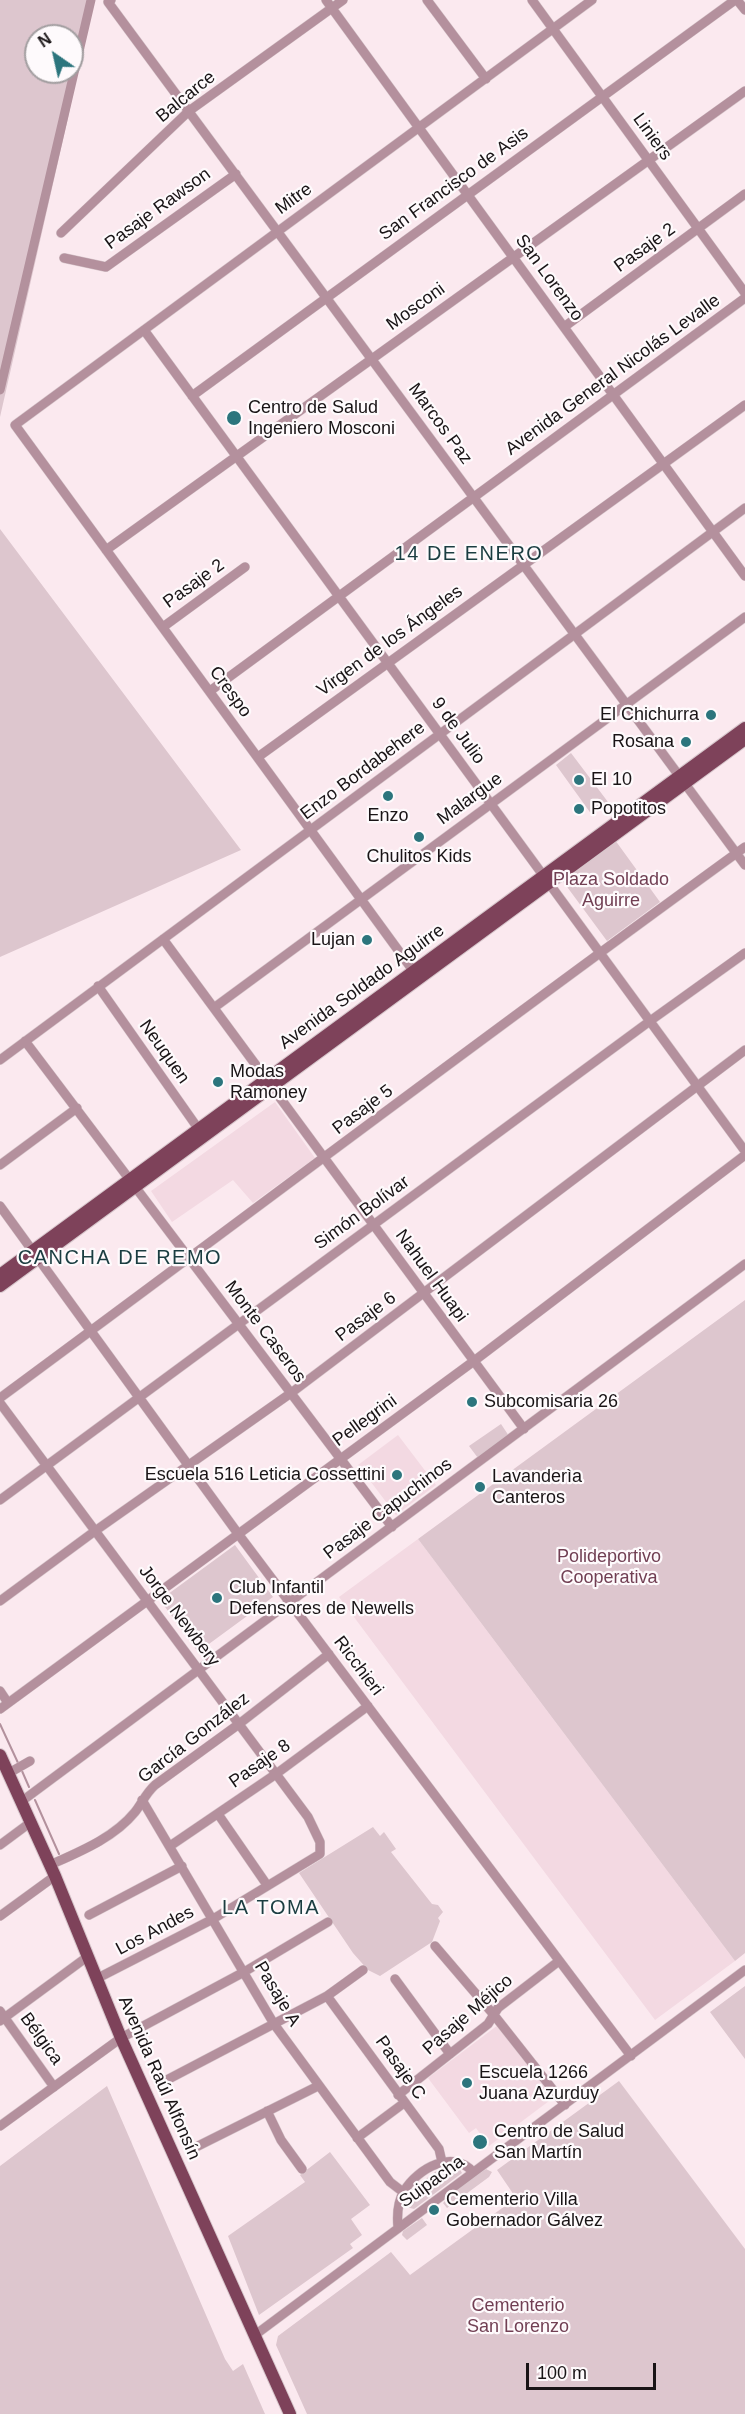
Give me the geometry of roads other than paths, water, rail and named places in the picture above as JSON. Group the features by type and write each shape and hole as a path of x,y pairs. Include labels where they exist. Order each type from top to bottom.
{"main road":[{"name":"Avenida Soldado Aguirre","path":"0,1286 35,1255 682,780 745,728"},
{"name":"Avenida Soldado Aguirre","path":"682,780 745,739"},
{"name":"Avenida Soldado Aguirre","path":"0,1275 35,1255"},
{"name":"Avenida Raúl Alfonsín","path":"0,1755 20,1767 22,1801 96,1979 290,2414"}],"street":[{"name":"Balcarce","path":"61,233 189,111 329,4 343,0"},
{"path":"427,0 486,79"},
{"name":"Liniers","path":"532,0 745,293"},
{"name":"Mitre","path":"15,424 592,0"},
{"path":"736,0 745,10"},
{"name":"San Francisco de Asis","path":"192,396 736,0"},
{"name":"Marcos Paz","path":"110,1 745,865"},
{"name":"San Lorenzo","path":"329,4 745,576"},
{"name":"Mosconi","path":"106,550 745,91"},
{"name":"Pasaje Rawson","path":"64,258 106,267 236,174"},
{"name":"Pasaje 2","path":"564,327 745,194"},
{"name":"Avenida General Nicolás Levalle","path":"210,691 745,298"},
{"name":"9 de Julio","path":"144,330 745,1153"},
{"name":"Virgen de los Ángeles","path":"258,757 745,405"},
{"name":"Crespo","path":"15,424 416,975"},
{"name":"Enzo Bordabehere","path":"0,1060 745,508"},
{"name":"Pasaje 2","path":"163,627 245,567"},
{"name":"Malargue","path":"215,1006 745,617"},
{"name":"Pasaje 5","path":"0,1398 325,1159 600,952 745,847"},
{"name":"Nahuel Huapi","path":"163,939 215,1006 269,1083 524,1429"},
{"name":"Simón Bolívar","path":"0,1500 745,953"},
{"name":"Neuquen","path":"98,987 201,1133"},
{"name":"Monte Caseros","path":"25,1041 392,1527"},
{"name":"Pasaje 6","path":"0,1601 291,1393 745,1050"},
{"path":"0,1165 77,1108"},
{"name":"Pellegrini","path":"4,1706 474,1361 745,1153"},
{"name":"Ricchieri","path":"0,1206 239,1535 631,2056"},
{"name":"Pasaje Capuchinos","path":"22,1801 745,1264"},
{"name":"Jorge Newbery","path":"0,1403 308,1818 320,1842 320,1854"},
{"name":"García González","path":"0,1916 52,1870 111,1833 135,1812 155,1785 239,1724 328,1654"},
{"path":"0,1691 4,1706"},
{"name":"Pasaje 8","path":"170,1846 276,1774 368,1706"},
{"name":"Pasaje A","path":"142,1800 274,2024 390,2182 403,2192"},
{"path":"218,1814 267,1885"},
{"path":"0,1845 31,1822"},
{"name":"Los Andes","path":"96,1979 213,1919 320,1854"},
{"path":"89,1915 182,1866"},
{"path":"0,2126 121,2038 244,1972 328,1922"},
{"path":"435,1946 494,2015 565,2105"},
{"path":"2,2017 87,1957"},
{"name":"Pasaje Méjico","path":"398,2095 488,2024 498,2008 560,1962"},
{"path":"162,2084 327,1996 363,1970"},
{"name":"Suipacha","path":"255,2335 745,1970"},
{"path":"395,1978 450,2054"},
{"name":"Pasaje C","path":"327,1996 439,2149 442,2162"},
{"name":"Bélgica","path":"2,2017 54,2086"},
{"path":"190,2150 318,2086"},
{"path":"357,2138 404,2103"},
{"path":"267,2111 281,2140 302,2169"},
{"path":"398,2227 403,2192 411,2181 442,2162 459,2161 466,2164 473,2172"}],"waterway":[{"path":"0,390 91,0"},
{"path":"0,1724 19,1765"},
{"path":"22,1771 29,1787"},
{"path":"35,1800 59,1854"}],"place":[{"name":"Centro de Salud Ingeniero Mosconi","path":"234,418"},
{"name":"El Chichurra","path":"711,715"},
{"name":"Rosana","path":"686,742"},
{"name":"El 10","path":"579,780"},
{"name":"Enzo","path":"388,796"},
{"name":"Popotitos","path":"579,809"},
{"name":"Chulitos Kids","path":"419,837"},
{"name":"Lujan","path":"367,940"},
{"name":"Modas Ramoney","path":"218,1082"},
{"name":"Subcomisaria 26","path":"472,1402"},
{"name":"Escuela 516 Leticia Cossettini","path":"397,1475"},
{"name":"Lavanderìa Canteros","path":"480,1487"},
{"name":"Club Infantil Defensores de Newells","path":"217,1598"},
{"name":"Escuela 1266 Juana Azurduy","path":"467,2083"},
{"name":"Centro de Salud San Martín","path":"480,2142"},
{"name":"Cementerio Villa Gobernador Gálvez","path":"434,2210"}],"district":[{"name":"14 DE ENERO","path":"469,554"},
{"name":"CANCHA DE REMO","path":"120,1258"},
{"name":"LA TOMA","path":"271,1908"}],"park label":[{"name":"Plaza Soldado Aguirre","path":"611,890"},
{"name":"Polideportivo Cooperativa","path":"609,1567"},
{"name":"Cementerio San Lorenzo","path":"518,2316"}]}
